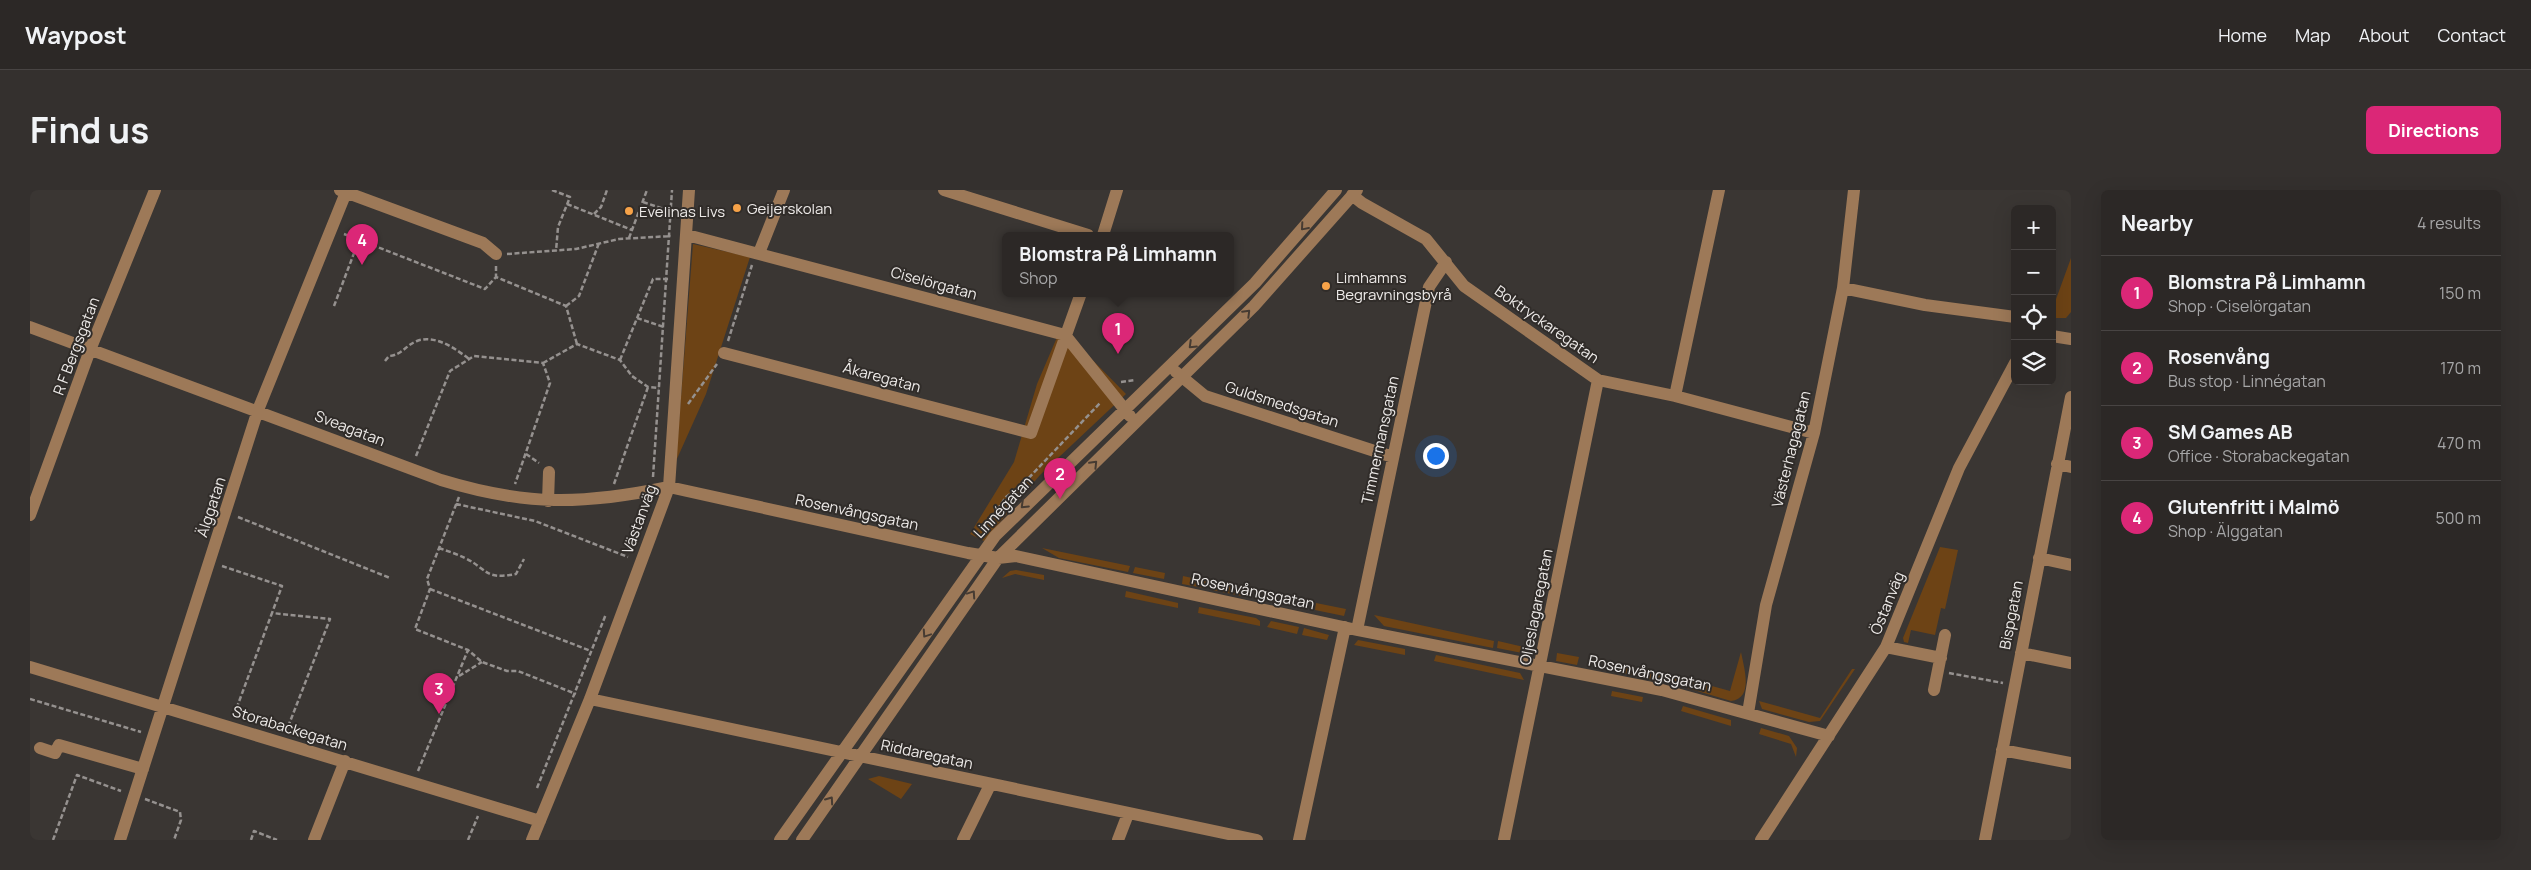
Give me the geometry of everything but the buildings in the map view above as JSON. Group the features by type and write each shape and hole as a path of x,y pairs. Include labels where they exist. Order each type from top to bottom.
{"street":[{"name":"R F Bergsgatan","path":"30,515 90,350 155,190"},
{"name":"Västanväg","path":"532,840 590,699 669,487 689,190"},
{"path":"760,254 784,190"},
{"path":"944,190 1078,232"},
{"path":"1104,232 1117,190"},
{"name":"Linnégatan","path":"780,840 843,754 980,555 1019,511 1255,282 1336,190"},
{"path":"1675,396 1719,190"},
{"name":"Västerhagagatan","path":"1748,713 1766,605 1814,433 1843,288 1854,190"},
{"path":"344,191 483,243 496,254"},
{"name":"Älggatan","path":"120,840 155,736 258,410 332,229 344,191"},
{"name":"Linnégatan","path":"802,840 998,558 1031,523 1060,499 1135,421 1182,378 1254,306 1354,193"},
{"name":"Boktryckaregatan","path":"1354,193 1362,203 1426,239 1464,286 1598,380 1675,396 1814,433"},
{"name":"Ciselörgatan","path":"687,235 1065,335"},
{"name":"Timmermansgatan","path":"1299,840 1393,458 1429,287 1446,262"},
{"path":"1843,288 1925,304 2011,316"},
{"path":"1079,297 1065,335 1135,421"},
{"name":"Sveagatan","path":"30,327 463,486 511,498 548,501 612,497 669,487"},
{"name":"Åkaregatan","path":"724,353 1031,433 1065,335"},
{"path":"2056,337 2071,339"},
{"name":"Guldsmedsgatan","path":"1170,366 1205,396 1393,458"},
{"name":"Östanväg","path":"1761,840 1886,647 1959,468 2011,370"},
{"name":"Oljeslagaregatan","path":"1504,840 1541,667 1598,380"},
{"name":"Bispgatan","path":"1985,840 2071,397"},
{"path":"2057,464 2071,467"},
{"path":"548,501 549,472"},
{"name":"Rosenvångsgatan","path":"669,487 980,555 998,558 1016,556 1037,563 1541,667 1662,690 1830,736"},
{"path":"2039,558 2071,565"},
{"path":"1934,690 1945,635"},
{"path":"1886,647 1939,665"},
{"path":"2020,653 2071,663"},
{"name":"Storabackegatan","path":"30,667 540,821"},
{"name":"Riddaregatan","path":"590,699 1257,840"},
{"path":"40,748 55,752 59,745 144,769"},
{"path":"2002,750 2071,763"},
{"path":"314,840 345,761"},
{"path":"963,840 990,785"},
{"path":"1118,840 1128,814"}],"path":[{"path":"552,190 570,197 557,234 556,251"},
{"path":"594,215 601,207 608,190"},
{"path":"629,239 647,190"},
{"path":"652,491 672,190"},
{"path":"643,202 670,211"},
{"path":"567,204 632,230"},
{"path":"332,229 485,289 496,277 566,306"},
{"path":"496,254 556,251 629,239 687,235"},
{"path":"334,306 359,240"},
{"path":"566,306 579,296 599,244"},
{"path":"620,360 652,279 683,280"},
{"path":"566,306 577,344"},
{"path":"637,318 664,328"},
{"path":"385,361 389,356 398,355 417,341 434,340 470,358"},
{"path":"411,468 450,372 474,356 543,363 577,344 620,360 632,376 648,387 676,390"},
{"path":"511,498 550,383 543,363"},
{"path":"612,497 615,477 648,387"},
{"path":"463,486 427,579 430,589 414,629 468,650 482,662 507,671 518,671 574,693 536,790"},
{"path":"456,504 535,521 628,557"},
{"path":"226,512 390,578"},
{"path":"439,548 466,558 485,573 494,577 516,574 524,559"},
{"path":"210,562 282,586 230,727"},
{"path":"430,589 591,651"},
{"path":"272,613 330,619 282,742"},
{"path":"458,677 468,650"},
{"path":"413,782 453,683 458,677 482,662"},
{"path":"1939,665 2014,685"},
{"path":"30,699 155,736"},
{"path":"53,840 77,776 180,812 181,820 174,840"},
{"path":"468,840 483,803"},
{"path":"251,840 254,831 277,840"}],"shaded area":[{"path":"693,244 750,257 706,394 676,461"},
{"path":"2071,258 2071,312 2066,318 2056,318 2056,299"},
{"path":"1061,328 1126,394 1040,475 984,541 970,534 1014,462 1037,384"},
{"path":"1940,547 1958,550 1945,609 1941,608 1935,635 1911,630 1908,643 1904,642 1903,638"},
{"path":"1042,548 1130,566 1128,572 1059,558"},
{"path":"1135,567 1165,573 1164,579 1133,573"},
{"path":"1016,570 1044,575 1044,580 1015,574 1002,578 1010,571"},
{"path":"1183,576 1206,581 1204,588 1182,584"},
{"path":"1213,583 1250,590 1247,597 1212,590"},
{"path":"1126,591 1178,603 1178,608 1125,597"},
{"path":"1316,603 1346,609 1344,616 1315,610"},
{"path":"1199,607 1256,618 1260,621 1260,626 1198,613"},
{"path":"1374,615 1494,641 1493,648 1384,626"},
{"path":"1271,621 1299,627 1297,634 1267,627"},
{"path":"1304,628 1329,635 1327,640 1302,635"},
{"path":"1358,640 1405,649 1405,655 1354,645"},
{"path":"1498,641 1528,648 1527,654 1497,648"},
{"path":"1741,652 1746,681 1743,694 1738,699 1731,701 1667,682 1669,674 1730,691"},
{"path":"1557,653 1579,657 1577,665 1556,661"},
{"path":"1436,655 1520,673 1524,680 1434,661"},
{"path":"1613,664 1662,673 1660,681 1613,671"},
{"path":"1852,669 1855,669 1820,721 1809,722 1762,709 1759,701 1820,718"},
{"path":"1612,691 1643,697 1642,702 1611,696"},
{"path":"1683,706 1731,720 1731,726 1681,711"},
{"path":"1761,728 1789,736 1797,748 1796,757 1791,744 1759,734"},
{"path":"879,776 912,784 901,799 868,779"}],"place":[{"name":"Geijerskolan","path":"737,208"},
{"name":"Evelinas Livs","path":"629,211"},
{"name":"Glutenfritt i Malmö","path":"362,265"},
{"name":"Limhamns Begravningsbyrå","path":"1326,286"},
{"name":"Blomstra På Limhamn","path":"1118,354"},
{"name":"Rosenvång","path":"1060,499"},
{"name":"SM Games AB","path":"439,714"}]}
